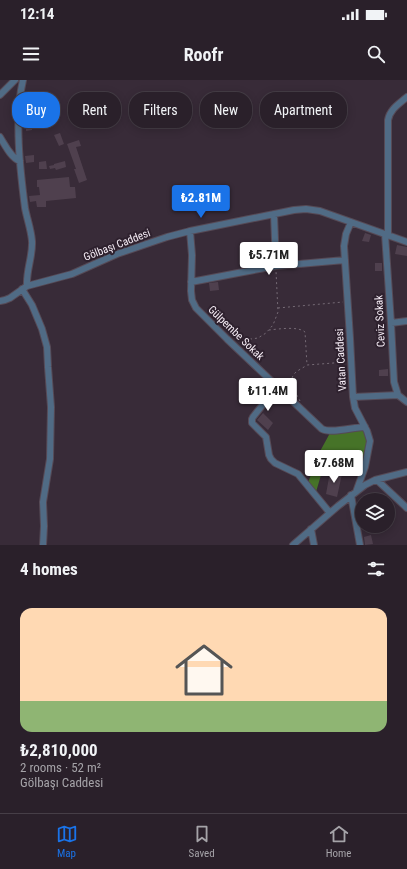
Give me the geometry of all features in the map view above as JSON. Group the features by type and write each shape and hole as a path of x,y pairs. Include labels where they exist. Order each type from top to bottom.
{"street":[{"path":"0,95 15,80"},
{"path":"23,80 18,115 20,161 32,245 32,257 25,288 42,329 46,347 51,407 50,468 42,502 44,526 43,545"},
{"name":"Ceviz Sokak","path":"398,395 394,382 386,234 388,115 407,97"},
{"path":"0,137 14,158 20,161"},
{"name":"Gölbaşı Caddesi","path":"0,301 10,298 25,288 72,274 117,254 167,237 298,209 326,212 407,242"},
{"path":"274,214 276,266"},
{"name":"Vatan Caddesi","path":"351,222 345,240 345,260 353,397 355,408 369,437 370,447 362,475 353,494"},
{"name":"Gülpembe Sokak","path":"190,231 192,255 191,296 194,304 207,320 317,425 330,431 353,427 365,427"},
{"path":"191,282 276,266 345,260"},
{"path":"391,323 407,321"},
{"path":"277,387 253,417 252,423 266,437 271,459 275,463 298,474 330,513"},
{"path":"353,397 398,395 407,402"},
{"path":"293,545 365,485 377,480 407,472"},
{"path":"377,480 407,508"},
{"path":"353,494 360,545"},
{"path":"311,529 314,545"}],"path":[{"path":"225,338 251,339 262,336 269,330 276,319 278,308 276,266"},
{"path":"278,308 348,302"},
{"path":"269,330 303,330 305,332 308,365"},
{"path":"301,403 292,383 292,379 296,372 308,365 351,361"}],"green space":[{"path":"362,429 366,433 368,443 366,455 360,471 326,458 316,492 308,483 318,455 330,433"}],"building":[{"path":"26,128 32,128 32,130 26,131"},
{"path":"60,133 64,144 59,146 54,135"},
{"path":"79,140 81,146 76,147 87,180 79,183 74,169 76,169 67,144"},
{"path":"34,155 34,162 26,163 25,156"},
{"path":"46,161 47,169 39,169 39,162"},
{"path":"65,161 66,167 56,170 55,168 50,169 49,166"},
{"path":"69,177 70,187 75,187 76,198 46,201 46,207 37,207 36,201 30,202 29,196 40,195 39,187 37,187 37,180"},
{"path":"365,233 371,235 369,242 362,241"},
{"path":"397,245 407,247 407,256 395,254"},
{"path":"375,263 382,263 382,271 375,271"},
{"path":"218,282 219,290 210,291 209,283"},
{"path":"388,369 388,376 379,376 379,370"},
{"path":"263,413 273,423 268,430 257,420"},
{"path":"330,472 342,474 337,497 326,494"},
{"path":"371,535 373,544 365,545 364,537"}]}
